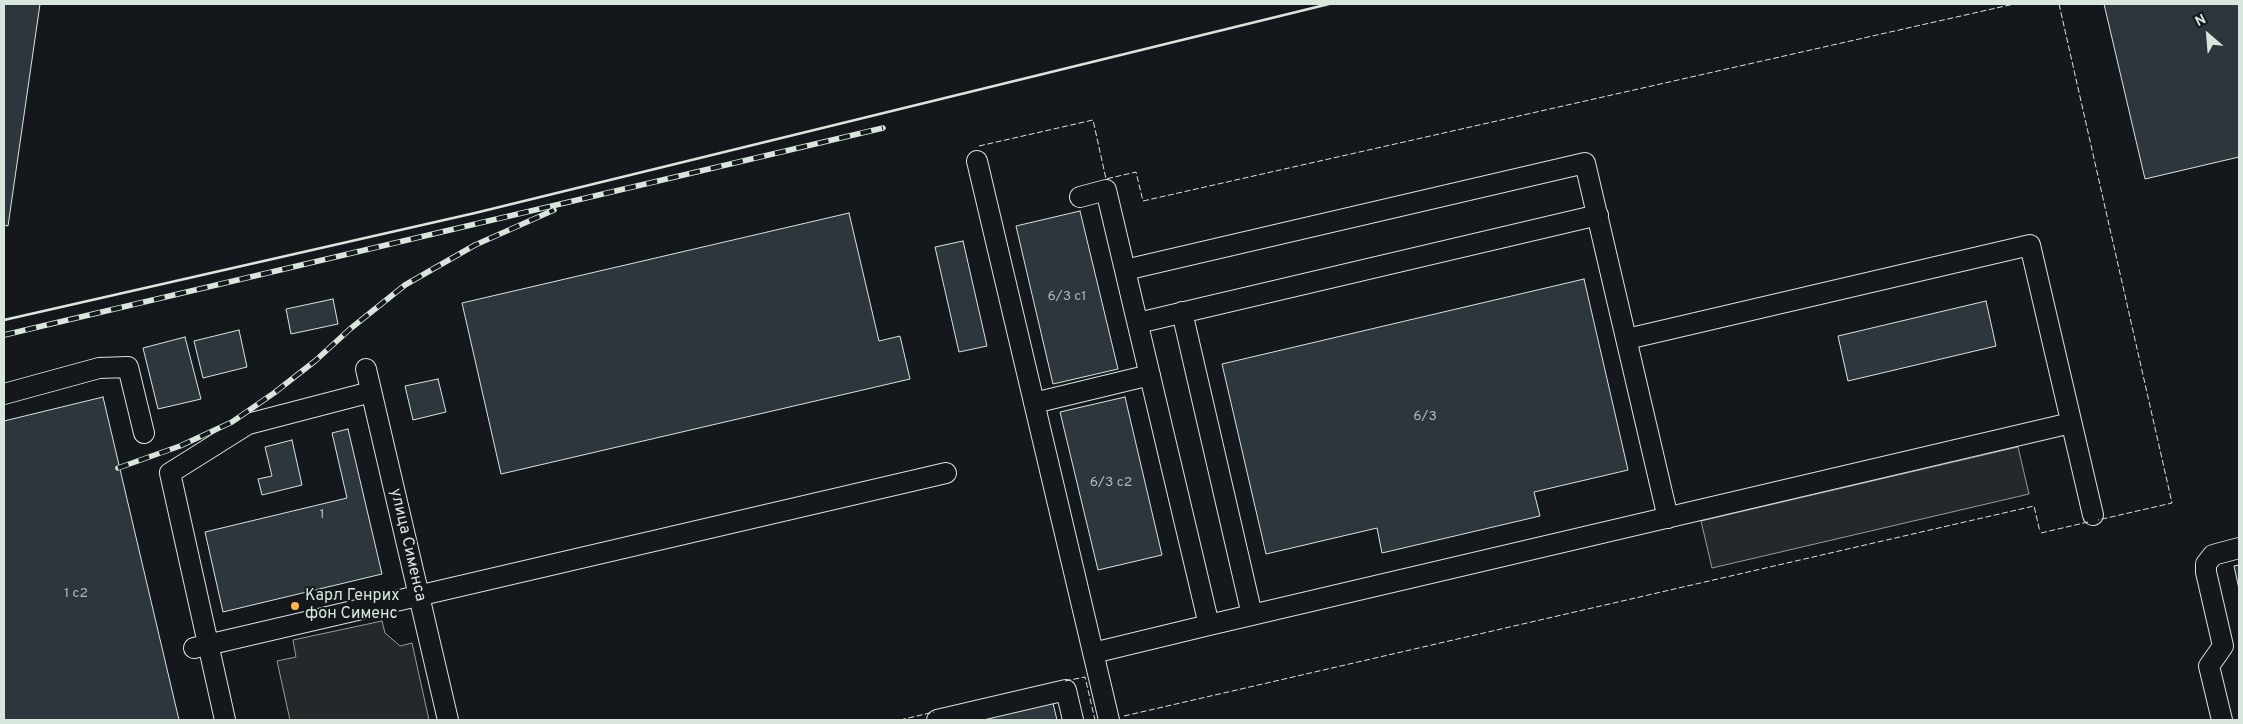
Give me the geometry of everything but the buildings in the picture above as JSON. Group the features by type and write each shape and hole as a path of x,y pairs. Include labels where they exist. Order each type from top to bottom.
{"street":[{"path":"977,162 1109,720"},
{"path":"1125,270 1586,163 1668,518"},
{"path":"1080,196 1106,190 1209,625"},
{"path":"1138,323 1598,215"},
{"path":"1627,339 2030,245 2092,515"},
{"path":"1182,312 1252,615"},
{"path":"4,394 99,368 128,367 144,433"},
{"name":"улица Сименса","path":"366,369 448,720"},
{"path":"1034,402 1150,375"},
{"path":"225,720 202,646 170,473 248,424 371,392"},
{"path":"1093,653 2071,423"},
{"path":"202,646 946,473"},
{"path":"2222,720 2209,666 2223,646 2206,572 2206,564 2213,555 2239,548"},
{"path":"938,720 1066,690 1073,720"}],"shaded area":[{"path":"2018,447 2029,494 1712,568 1701,521"},
{"path":"382,621 385,633 400,646 412,643 429,720 290,720 277,661 296,657 293,640"}],"railway":[{"path":"4,335 883,128"},
{"path":"118,468 180,446 232,422 274,393 315,361 350,329 405,285 475,245 554,210"}],"fence":[{"path":"979,146 1093,120 1106,179 1136,172 1143,201 2014,4"},
{"path":"2059,4 2172,503 2098,520"},
{"path":"1124,716 2034,506 2040,532"},
{"path":"2041,533 2088,522"},
{"path":"1065,681 1085,677 1095,720"},
{"path":"900,720 934,712"}],"wall":[{"path":"4,320 475,213 1329,4"}],"place":[{"name":"Карл Генрих фон Сименс","path":"295,606"}]}
